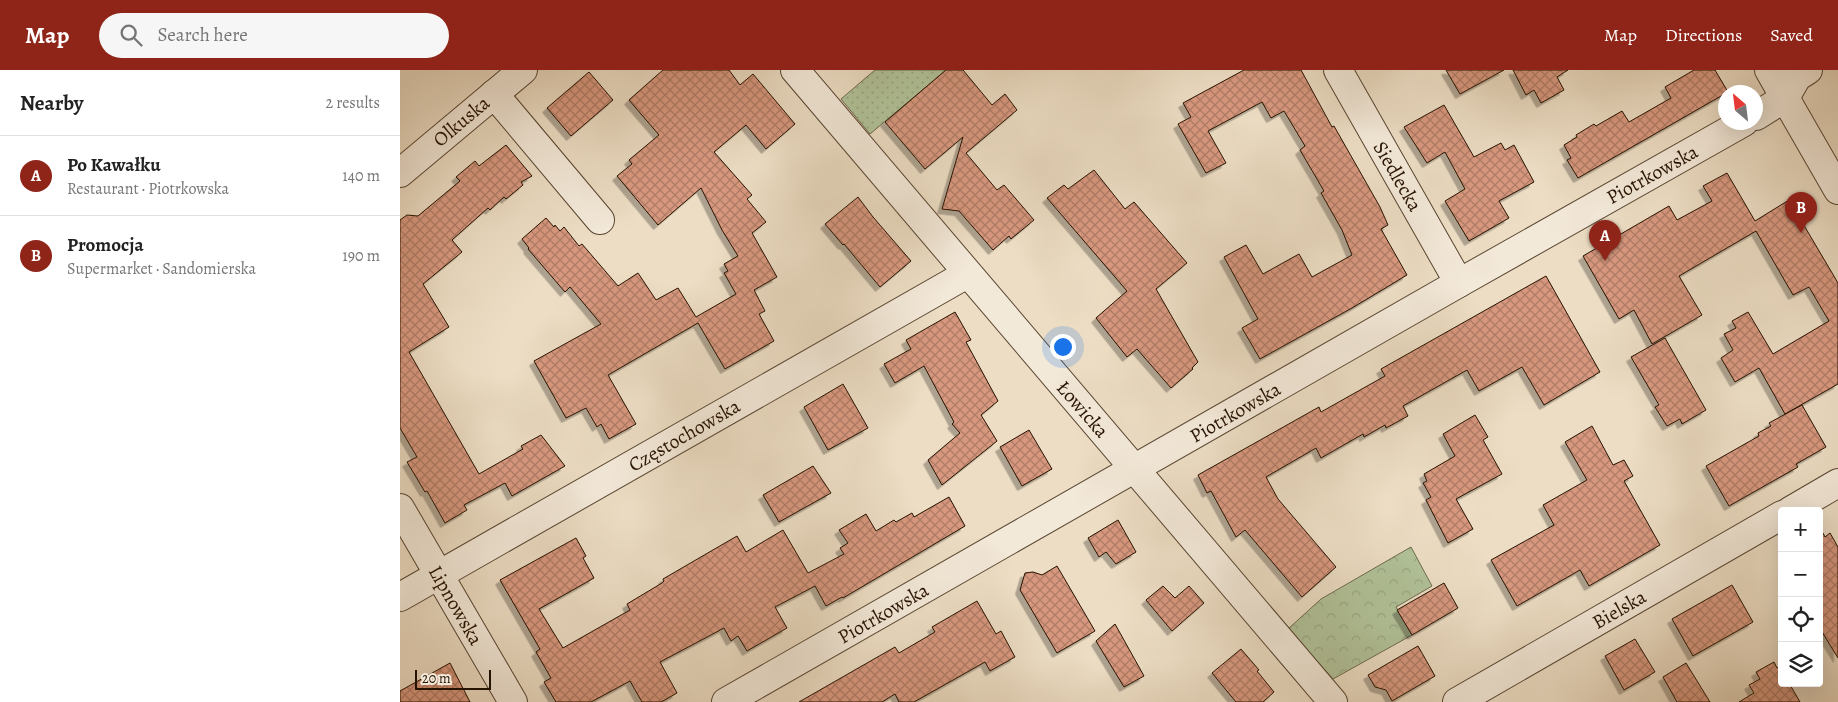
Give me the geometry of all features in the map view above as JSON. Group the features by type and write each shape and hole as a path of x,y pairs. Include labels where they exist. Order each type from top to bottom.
{"street":[{"name":"Olkuska","path":"400,173 522,70"},
{"name":"Łowicka","path":"795,70 1135,469 1327,700"},
{"name":"Siedlecka","path":"1338,70 1459,283"},
{"path":"1769,70 1838,190"},
{"path":"1763,112 1785,98 1797,77 1808,70"},
{"path":"494,94 600,220"},
{"name":"Piotrkowska","path":"726,702 1730,130"},
{"name":"Częstochowska","path":"400,597 967,274"},
{"path":"1797,507 1838,483"},
{"name":"Lipnowska","path":"400,508 512,702"},
{"name":"Bielska","path":"1457,702 1778,517"}],"green space":[{"path":"875,70 946,70 870,134 841,99"},
{"path":"1411,547 1432,586 1396,607 1412,635 1333,679 1288,629 1321,599"}],"building":[{"path":"663,70 729,70 740,85 753,74 795,124 766,149 746,125 714,152 752,195 747,199 766,222 752,233 777,277 754,290 765,311 759,314 774,341 725,369 698,323 608,375 636,424 609,439 601,424 597,427 586,408 566,418 534,361 601,324 570,287 565,292 528,249 522,239 546,218 560,231 564,227 579,246 582,244 618,286 638,273 656,300 678,288 696,317 736,294 724,273 728,271 724,264 738,256 722,230 701,188 658,225 617,176 632,164 629,160 659,135 629,100"},
{"path":"946,70 963,70 992,105 1005,94 1017,110 966,153 997,190 1004,185 1034,220 1011,239 1009,236 993,250 959,211 942,209 963,137 925,169 885,122"},
{"path":"1244,70 1301,70 1332,127 1334,126 1380,207 1388,225 1381,229 1407,275 1260,359 1242,328 1258,319 1224,257 1246,245 1263,274 1299,254 1312,277 1352,255 1342,230 1321,193 1324,191 1300,150 1305,146 1284,111 1271,118 1262,102 1208,131 1226,163 1206,173 1178,124 1191,117 1183,103"},
{"path":"1446,70 1504,70 1460,94"},
{"path":"1513,70 1568,70 1557,77 1564,90 1541,103 1534,90 1526,95"},
{"path":"1694,70 1715,70 1724,85 1718,85 1718,98 1578,178 1567,160 1571,158 1564,145 1594,124 1596,126 1622,111 1629,122 1671,98 1665,87"},
{"path":"589,72 613,100 571,136 547,108"},
{"path":"1444,105 1474,157 1501,143 1505,150 1514,145 1534,182 1499,201 1509,218 1469,241 1445,201 1465,189 1445,152 1427,163 1404,127"},
{"path":"506,145 532,176 521,182 523,185 506,199 504,197 490,210 488,208 452,240 462,252 423,284 449,327 409,352 479,474 523,449 521,446 541,435 565,466 512,496 505,483 464,505 467,510 445,523 427,491 425,492 407,462 417,457 400,428 400,220 407,215 418,216 460,181 456,177 475,161 479,166"},
{"path":"1094,170 1125,209 1134,202 1187,263 1156,289 1198,362 1193,369 1171,388 1137,349 1127,357 1096,318 1127,291 1047,198 1064,185 1068,189"},
{"path":"1727,173 1755,221 1789,200 1838,283 1838,384 1785,414 1759,368 1735,382 1721,358 1733,350 1724,334 1736,328 1732,321 1748,312 1773,354 1829,321 1809,287 1793,295 1756,231 1679,276 1702,315 1652,344 1634,310 1619,319 1583,256 1669,206 1677,220 1712,201 1703,186"},
{"path":"858,197 911,261 880,287 825,224"},
{"path":"1546,276 1600,372 1544,405 1522,367 1479,391 1467,370 1403,406 1408,416 1386,428 1385,425 1364,437 1363,434 1321,458 1316,448 1266,477 1278,499 1336,567 1302,597 1245,530 1236,537 1211,491 1207,493 1198,475 1319,407 1321,412 1385,376 1381,369"},
{"path":"955,312 971,340 966,342 998,401 981,415 997,441 942,485 928,460 960,433 952,424 954,422 924,366 895,383 884,364 911,349 906,340"},
{"path":"1665,338 1706,410 1682,424 1680,419 1667,426 1655,407 1659,405 1631,357"},
{"path":"843,384 868,428 828,450 804,407"},
{"path":"1802,405 1826,447 1796,464 1798,467 1729,506 1706,466 1759,436 1758,433 1771,426 1769,423"},
{"path":"1475,415 1488,437 1483,440 1502,474 1456,499 1473,529 1448,543 1426,500 1431,497 1423,483 1427,481 1424,474 1455,456 1443,434"},
{"path":"1592,426 1613,465 1624,460 1633,476 1624,481 1660,545 1589,586 1580,570 1517,606 1491,560 1554,525 1543,505 1587,480 1565,442"},
{"path":"1029,430 1052,469 1022,486 1000,447"},
{"path":"813,466 831,493 779,522 763,495"},
{"path":"949,497 965,526 843,598 826,606 815,586 775,607 787,628 747,651 738,636 731,641 724,628 660,662 677,693 661,702 642,702 630,681 591,702 556,702 544,682 551,678 536,652 540,649 500,580 576,538 586,556 583,558 594,578 539,609 563,648 630,610 627,604 662,583 663,579 737,536 746,552 783,530 808,573 844,554 840,548 848,543 839,530 866,514 876,531 894,520 896,522 912,513 914,517"},
{"path":"1118,520 1136,552 1116,564 1106,552 1099,557 1088,538"},
{"path":"1823,533 1825,537 1830,533 1838,547 1838,658 1823,634"},
{"path":"1057,566 1095,631 1057,653 1020,590 1025,573 1033,572 1042,575"},
{"path":"1444,583 1458,608 1412,635 1397,610"},
{"path":"1732,585 1753,622 1693,656 1672,619"},
{"path":"1163,586 1175,598 1189,586 1204,603 1172,631 1146,600"},
{"path":"977,601 996,634 1001,631 1015,657 990,671 985,662 914,702 899,702 895,694 882,702 799,702 895,647 899,653 935,632 932,627"},
{"path":"1115,624 1144,676 1124,687 1096,641"},
{"path":"1635,639 1655,672 1624,690 1605,656"},
{"path":"1418,646 1435,676 1392,701 1386,690 1375,687 1368,675"},
{"path":"1241,649 1274,692 1263,702 1236,702 1212,673"},
{"path":"1774,662 1778,667 1778,687 1791,687 1800,702 1739,702 1754,693 1749,685 1760,679 1756,672"},
{"path":"450,663 470,702 400,702 400,691"},
{"path":"1686,663 1710,702 1677,702 1663,677"}],"place":[{"name":"Promocja","path":"1801,233"},
{"name":"Po Kawałku","path":"1605,261"}]}
